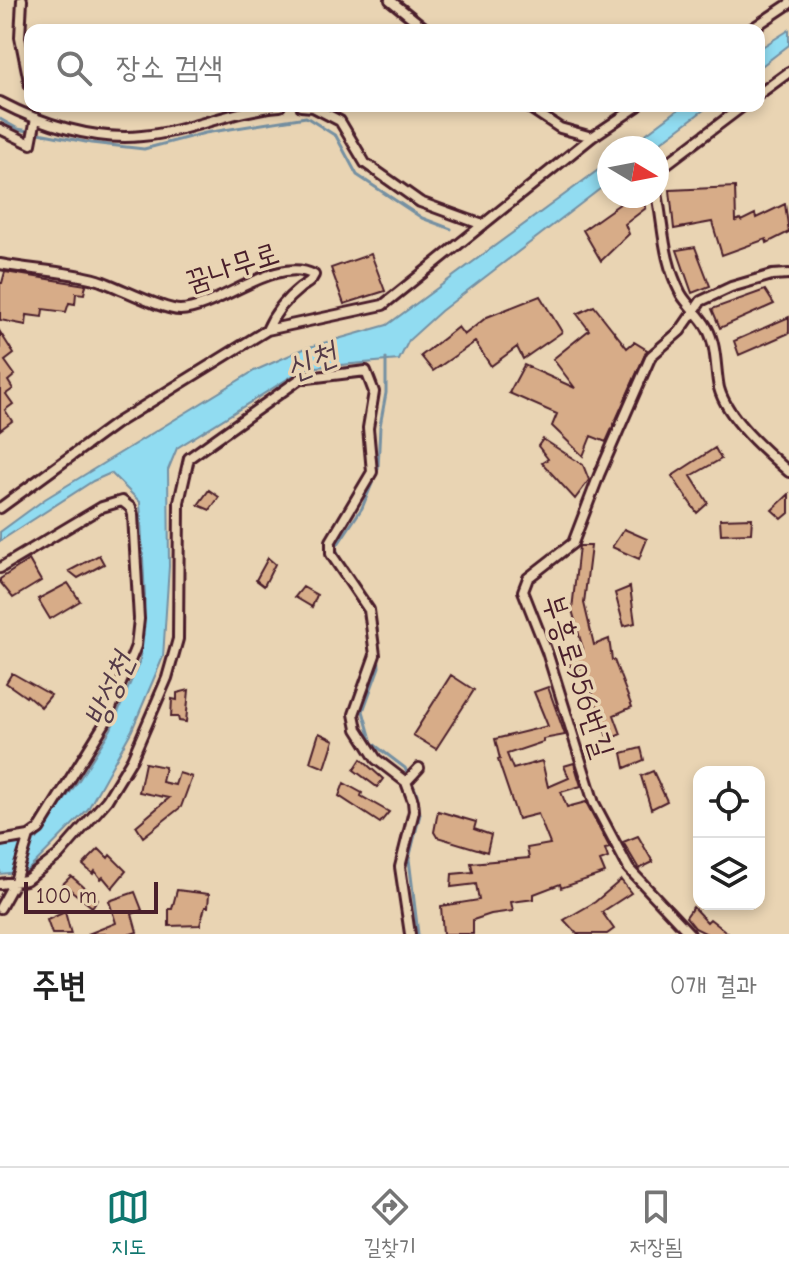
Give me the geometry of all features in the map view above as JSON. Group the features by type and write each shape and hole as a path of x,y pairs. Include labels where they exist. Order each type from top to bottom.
{"street":[{"path":"22,0 20,37 24,57"},
{"path":"390,0 420,24"},
{"path":"759,24 789,4"},
{"path":"765,90 789,72"},
{"path":"0,102 51,125 109,136 142,136 238,112"},
{"path":"0,129 31,144 32,112"},
{"path":"323,112 340,121 365,163 420,202 483,225"},
{"path":"536,112 560,128 592,137"},
{"path":"0,508 115,424 267,330 383,305 592,137 629,112"},
{"path":"669,162 735,112"},
{"path":"659,208 662,240 676,282 693,311 707,327 714,348 720,390 728,409 765,451 789,472"},
{"name":"꿈나무로","path":"0,264 98,280 178,310 199,305 263,277 304,269 314,275 273,315 267,330"},
{"path":"693,311 701,301 731,287 772,275 789,274"},
{"name":"부흥로956번길","path":"690,934 629,869 594,803 547,652 523,591 528,578 573,543 651,356 680,331 693,311"},
{"path":"0,884 26,880 59,855 107,800 132,759 167,678 178,639 179,502 189,458 300,379 366,371 374,392 368,428 372,472 331,541 331,554 369,610 375,655 354,714 357,729 376,759 406,782 414,811 400,867 410,934"},
{"path":"0,568 94,511 122,501 131,508 139,619 136,646 105,723 39,829 29,836 0,841"},
{"path":"406,782 419,768"},
{"path":"0,908 15,881 29,836"}],"water":[{"path":"789,30 789,45 765,63 765,45"},
{"path":"675,112 701,112 669,136 643,136"},
{"name":"신천","path":"597,171 597,191 441,311 409,340 399,360 305,368 177,448 168,470 169,566 163,657 132,730 88,809 27,871 0,874 0,847 37,839 111,729 140,660 145,596 140,502 111,473 93,481 0,541 0,532 45,499 254,371 306,348 387,325"}],"building":[{"path":"735,187 736,221 755,214 756,218 785,204 789,232 767,243 766,239 722,255 712,222 674,229 670,190"},
{"path":"614,208 646,208 625,224 629,234 601,261 583,230"},
{"path":"695,247 710,286 692,293 677,250"},
{"path":"371,254 385,291 344,304 331,268"},
{"path":"5,272 86,285 84,294 76,293 75,304 69,303 66,312 43,309 42,317 27,315 26,325 0,320 0,283"},
{"path":"765,290 774,304 720,328 712,309"},
{"path":"540,296 562,332 523,359 517,347 491,366 475,342 433,371 421,356 458,327 464,335 487,317"},
{"path":"594,306 627,348 634,342 647,350 606,442 591,436 583,456 552,426 557,414 509,393 524,365 575,388 553,359 589,330 577,314"},
{"path":"789,317 789,333 739,355 734,341"},
{"path":"0,332 14,354 5,361 15,375 8,381 13,389 6,394 13,404 5,410 12,421 0,430"},
{"path":"543,439 583,465 589,480 575,499 542,463 548,459 538,446"},
{"path":"715,448 721,459 691,476 708,503 697,513 672,476"},
{"path":"209,490 219,497 210,510 198,505"},
{"path":"789,494 789,513 782,519 772,510"},
{"path":"752,518 751,533 721,534 720,519"},
{"path":"624,529 647,539 639,559 612,547"},
{"path":"579,546 591,546 584,603 594,645 609,639 612,660 632,707 614,715 621,734 608,740 584,667 572,672 567,655 583,649 572,610"},
{"path":"99,555 104,564 78,578 69,571"},
{"path":"268,558 275,564 264,586 256,580"},
{"path":"29,560 41,581 13,598 0,579"},
{"path":"68,583 80,601 50,619 38,599"},
{"path":"303,587 317,595 312,607 295,597"},
{"path":"630,587 635,623 624,626 615,593"},
{"path":"12,673 51,695 41,707 6,683"},
{"path":"451,675 474,690 436,749 413,735"},
{"path":"548,687 565,735 543,739 543,742 507,754 513,769 542,761 548,787 569,778 564,766 574,763 581,786 561,792 567,807 586,802 610,848 605,849 608,858 600,861 605,873 561,888 560,884 534,894 534,899 511,902 513,911 473,920 473,934 443,934 441,906 479,900 476,884 451,887 452,874 473,872 471,863 529,858 527,848 550,844 538,814 518,819 498,760 495,739 548,726 534,692"},
{"path":"189,690 186,722 179,721 178,717 171,717 172,699 177,700 177,693"},
{"path":"319,733 334,740 325,768 310,762"},
{"path":"641,748 644,760 625,768 622,753"},
{"path":"361,759 383,779 377,787 354,770"},
{"path":"145,763 165,767 162,782 175,785 179,773 192,777 181,807 143,837 136,826 169,798 139,792"},
{"path":"653,771 667,801 651,809 641,776"},
{"path":"344,783 389,812 380,823 339,796"},
{"path":"438,811 476,822 474,829 491,835 487,852 437,837 434,832"},
{"path":"638,836 653,862 639,869 623,842"},
{"path":"99,849 126,871 112,888 103,877 101,879 95,871 93,874 83,865"},
{"path":"71,876 98,899 92,907 63,884"},
{"path":"621,880 631,893 602,912 614,929 607,934 577,934 564,920 595,902"},
{"path":"177,890 209,894 208,907 205,907 200,925 169,926 169,909 172,909"},
{"path":"135,892 142,910 132,914 137,932 88,934 116,923 109,901"},
{"path":"693,907 707,922 710,919 729,934 707,934 695,928 686,917"},
{"path":"65,912 71,934 52,934 47,920"}],"waterway":[{"path":"0,119 18,129 144,149 205,133 306,117 336,136 357,175 422,218 451,229"},
{"path":"340,562 336,547 362,508 378,469 380,426 386,393 386,358"},
{"path":"368,601 377,629 379,667 363,711 372,743 405,768 417,794 420,814 409,859 418,934"}],"water label":[{"name":"방성천","path":"109,690"}]}
